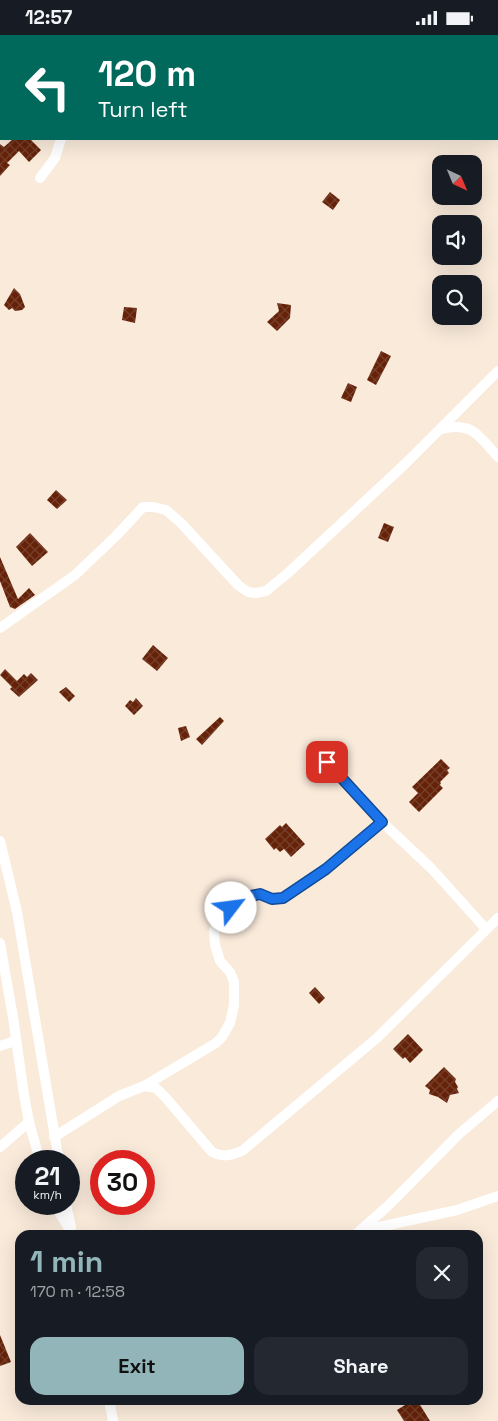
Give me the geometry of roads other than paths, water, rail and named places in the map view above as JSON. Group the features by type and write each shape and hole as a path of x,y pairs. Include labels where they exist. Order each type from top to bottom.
{"street":[{"path":"40,178 56,158 61,140"},
{"path":"0,628 75,575 143,507 166,510 248,592 266,591 358,510 498,371"},
{"path":"441,429 464,426 476,433 498,457"},
{"path":"327,762 382,822 431,868 486,929"},
{"path":"54,1137 119,1096 144,1086 216,1043 230,1023 234,1005 234,982 230,972 220,961 215,945 214,931 220,919 246,897 260,894 272,899 283,898 326,869 382,822"},
{"path":"0,841 17,912 57,1150"},
{"path":"144,1086 156,1088 166,1097 212,1152 220,1156 229,1156 242,1151 377,1037 498,918"},
{"path":"0,943 29,1122 37,1150"},
{"path":"0,1046 15,1041"},
{"path":"360,1230 459,1134 498,1101"},
{"path":"0,1147 29,1122"},
{"path":"370,1230 457,1210 498,1196"},
{"path":"61,1215 70,1230"},
{"path":"68,1215 71,1230"},
{"path":"110,1405 113,1421"}]}
